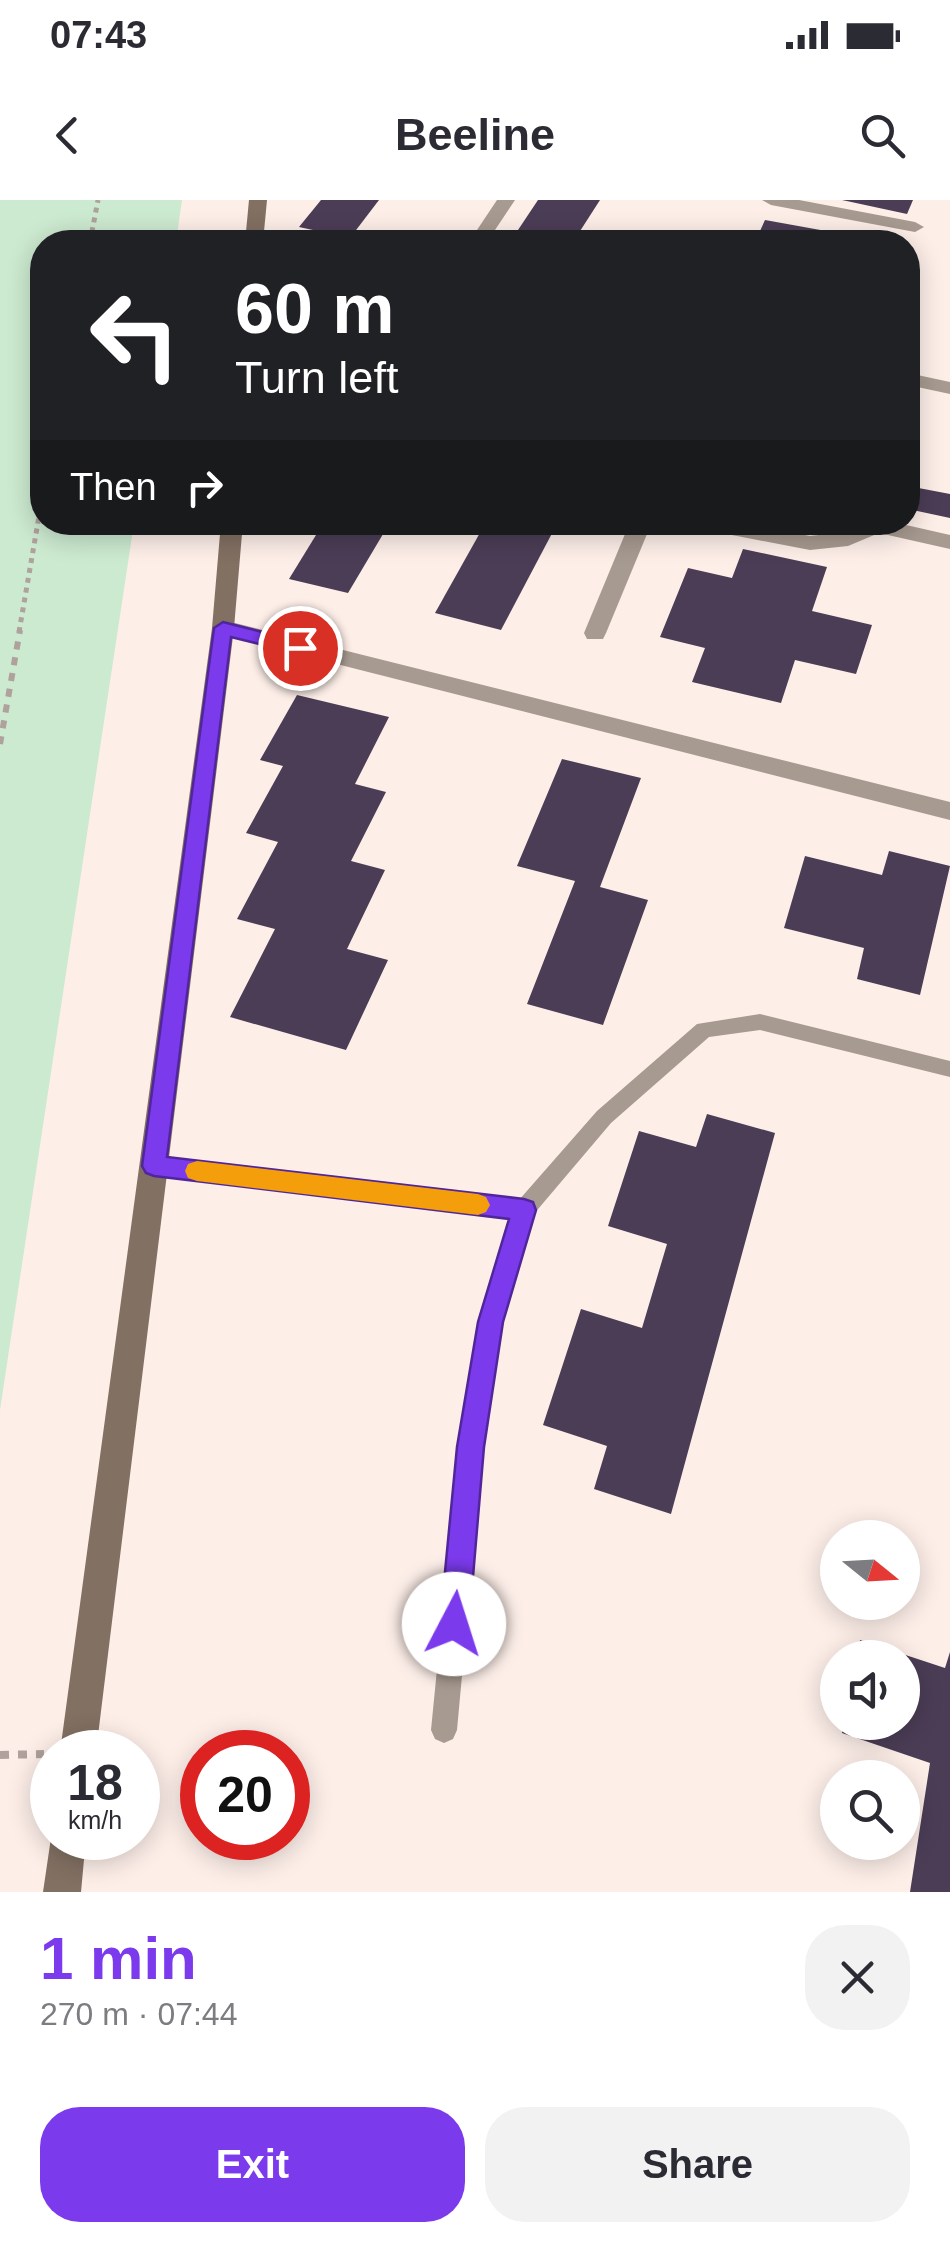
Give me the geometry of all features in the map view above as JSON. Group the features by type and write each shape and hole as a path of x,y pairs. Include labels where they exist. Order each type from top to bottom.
{"main road":[{"path":"255,230 258,200"},
{"path":"81,1730 223,628 231,535"},
{"path":"62,1892 66,1860"}],"street":[{"path":"486,230 506,200"},
{"path":"771,200 915,227"},
{"path":"920,382 950,388"},
{"path":"595,633 635,535"},
{"path":"771,535 810,544 857,535"},
{"path":"918,535 950,542"},
{"path":"223,628 950,812"}],"lane":[{"path":"444,1730 471,1447 491,1322 524,1210 604,1117 704,1030 760,1022 950,1069"},
{"path":"154,1166 524,1210"}],"path":[{"path":"92,230 98,200"},
{"path":"0,744 36,535"},
{"path":"0,1755 30,1754"}],"green space":[{"path":"0,200 182,200 178,230 30,230 30,535 132,535 0,1410"}],"building":[{"path":"321,200 379,200 356,230 299,227"},
{"path":"538,200 600,200 581,230 518,230"},
{"path":"842,200 913,200 907,214"},
{"path":"765,220 820,230 760,230"},
{"path":"920,488 950,494 950,518 920,512"},
{"path":"316,535 382,535 348,593 289,579"},
{"path":"479,535 551,535 501,630 435,613"},
{"path":"743,549 827,567 812,611 872,625 856,674 795,660 781,703 692,682 705,648 660,637 688,568 732,578"},
{"path":"297,695 389,717 355,784 386,792 351,861 385,870 347,949 388,960 346,1050 230,1017 275,929 237,919 278,842 246,833 283,766 260,760"},
{"path":"562,759 641,778 600,887 648,900 603,1025 527,1004 575,881 517,866"},
{"path":"889,851 950,866 920,995 857,979 864,948 784,928 805,856 882,875"},
{"path":"707,1114 775,1133 671,1514 594,1489 607,1446 543,1425 581,1309 642,1328 667,1244 608,1226 639,1131 696,1147"},
{"path":"950,1652 950,1892 910,1892 915,1860 920,1860 920,1828 930,1763 863,1740 920,1740 920,1660 945,1668"}],"slow traffic":[{"path":"197,1171 478,1205"}],"route":[{"path":"300,648 223,628 154,1166 524,1210 491,1322 471,1447 454,1624"}]}
